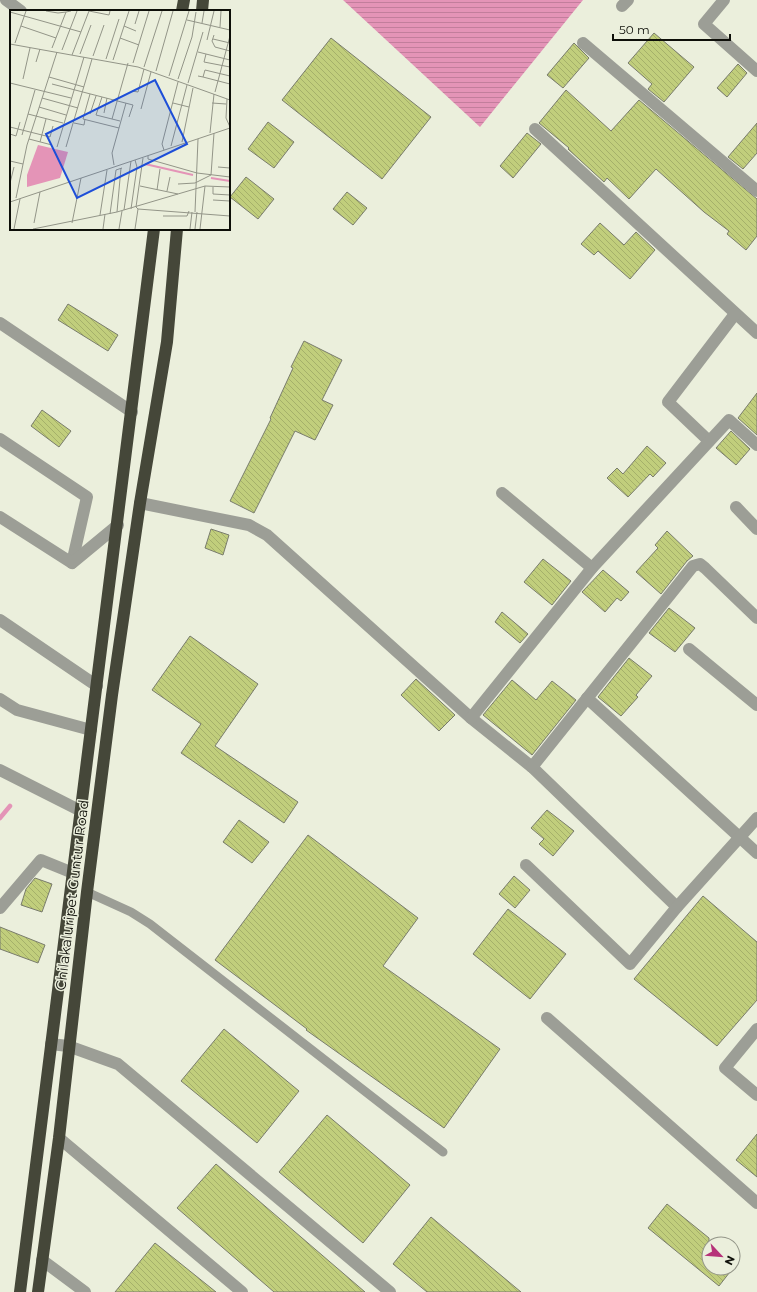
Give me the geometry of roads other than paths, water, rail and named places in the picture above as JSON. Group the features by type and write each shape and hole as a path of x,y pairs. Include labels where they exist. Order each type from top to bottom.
{"highway":[{"path":"182,10 184,0"},
{"path":"202,10 203,0"},
{"name":"Chilakaluripet Guntur Road","path":"20,1292 118,525 154,230"},
{"name":"Chilakaluripet Guntur Road","path":"38,1292 59,1138 68,1046 87,892 140,503 167,342 177,230"}],"street":[{"path":"6,0 20,10"},
{"path":"724,0 704,24 757,71"},
{"path":"582,43 757,191"},
{"path":"535,129 757,333"},
{"path":"709,441 668,402 735,314"},
{"path":"0,323 132,412"},
{"path":"471,718 592,568 728,420 757,445"},
{"path":"0,439 87,497 72,563"},
{"path":"502,493 592,568"},
{"path":"140,503 248,525 267,535 471,718 532,767 677,907"},
{"path":"736,507 757,529"},
{"path":"0,517 72,563"},
{"path":"72,563 118,525"},
{"path":"532,767 693,566 700,564 706,568 757,618"},
{"path":"0,620 97,686"},
{"path":"689,649 757,705"},
{"path":"0,698 17,710 91,730"},
{"path":"587,698 757,853"},
{"path":"0,770 81,811"},
{"path":"526,865 630,964 677,907 740,839 757,818"},
{"path":"0,908 41,860 73,873"},
{"path":"547,1018 757,1203"},
{"path":"757,1029 725,1068 757,1095"},
{"path":"51,1044 68,1046 118,1064 390,1292"},
{"path":"59,1138 242,1292"},
{"path":"42,1260 85,1292"}],"lane":[{"path":"87,892 131,912 150,924 443,1152"}],"waterway":[{"path":"0,818 10,806"}]}
